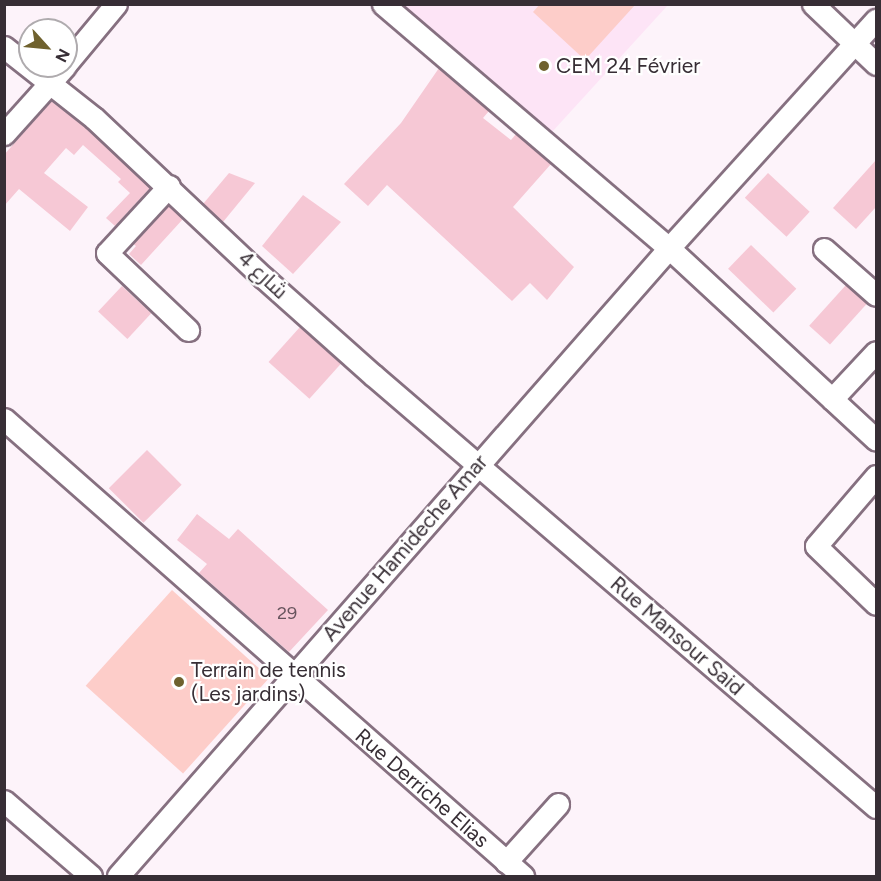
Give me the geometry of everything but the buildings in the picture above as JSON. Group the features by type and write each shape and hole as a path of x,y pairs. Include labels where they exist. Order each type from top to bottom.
{"street":[{"path":"78,49 116,4"},
{"path":"383,4 669,248 832,399 874,434"},
{"path":"813,4 876,64"},
{"name":"Avenue Hamideche Amar","path":"118,876 669,248 857,44 876,20"},
{"name":"شارع 4","path":"4,47 49,85 94,118 169,186 264,278 477,465"},
{"path":"4,134 55,78"},
{"path":"169,186 107,253 188,330"},
{"path":"824,249 876,295"},
{"path":"832,399 876,352"},
{"name":"Rue Derriche Elias","path":"4,419 523,876"},
{"name":"Rue Mansour Said","path":"477,465 876,807"},
{"path":"876,476 816,546 876,604"},
{"path":"4,801 92,876"},
{"path":"506,862 558,804"}],"shaded area":[{"path":"540,4 635,5 585,60 533,12"},
{"name":"CEM 24 Février","path":"404,5 668,5 552,132"},
{"name":"Terrain de tennis (Les jardins)","path":"172,590 269,678 183,774 86,686"}],"place":[{"name":"CEM 24 Février","path":"544,66"},
{"name":"Terrain de tennis (Les jardins)","path":"179,682"}]}
